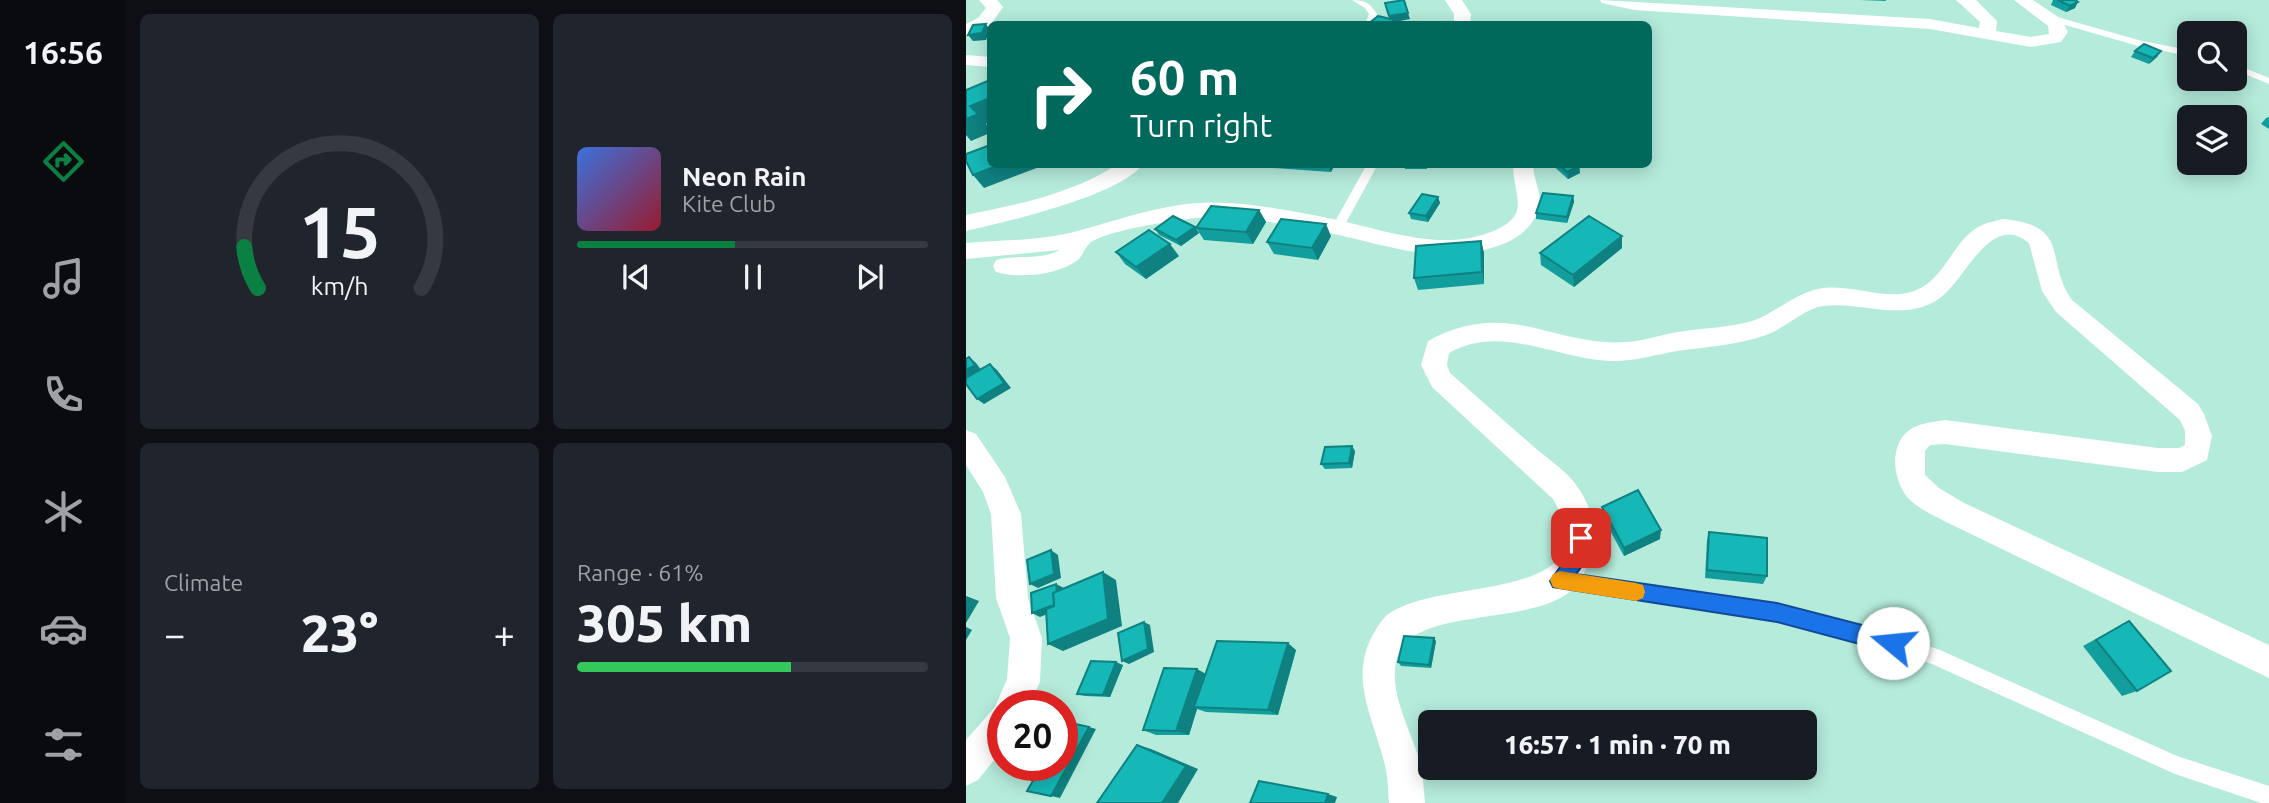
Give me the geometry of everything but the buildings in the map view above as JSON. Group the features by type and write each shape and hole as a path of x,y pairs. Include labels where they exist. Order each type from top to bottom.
{"street":[{"path":"966,32 991,16 995,7 987,0"},
{"path":"1453,0 1461,8 1463,21"},
{"path":"1608,0 1634,5 1930,24 2031,42 2055,38 2059,32 2055,23 2022,0"},
{"path":"1964,0 1975,6 1989,21 1987,33"},
{"path":"966,60 987,62"},
{"path":"966,223 1020,211 1061,197 1112,177 1127,168"},
{"path":"966,251 1056,243 1149,219 1224,210 1338,227 1377,238 1440,249 1497,239 1513,229 1527,215 1530,199 1523,168"},
{"path":"1407,803 1403,768 1378,681 1382,649 1396,630 1417,617 1441,609 1528,596 1559,581 1576,560 1581,538 1578,513 1563,490 1441,380 1434,365 1437,348 1449,338 1466,332 1513,332 1600,352 1634,351 1659,344 1761,328 1805,303 1822,297 1905,301 1921,299 1947,281 1981,233 2001,226 2018,227 2029,231 2040,240 2046,252 2053,290 2064,306 2189,412 2197,424 2200,438 2197,452 2182,460 2158,460 1945,432 1929,433 1918,439 1911,450 1909,470 1917,487 1954,512 2269,662"},
{"path":"966,268 1055,262 1068,258 1076,251 1081,238"},
{"path":"966,442 995,486 1006,514 1012,598 1026,638 1023,681 1018,690"},
{"path":"966,768 987,741"}],"lane":[{"path":"1356,0 1367,6 1373,14 1370,21"},
{"path":"2047,17 2141,44 2177,51"},
{"path":"2247,73 2269,81"},
{"path":"1338,227 1371,168"},
{"path":"1559,581 1777,613 1873,636 1934,656 2175,765 2269,796"}],"slow traffic":[{"path":"1560,580 1636,592"}],"route":[{"path":"1581,538 1576,560 1559,581 1777,613 1893,643"}]}
